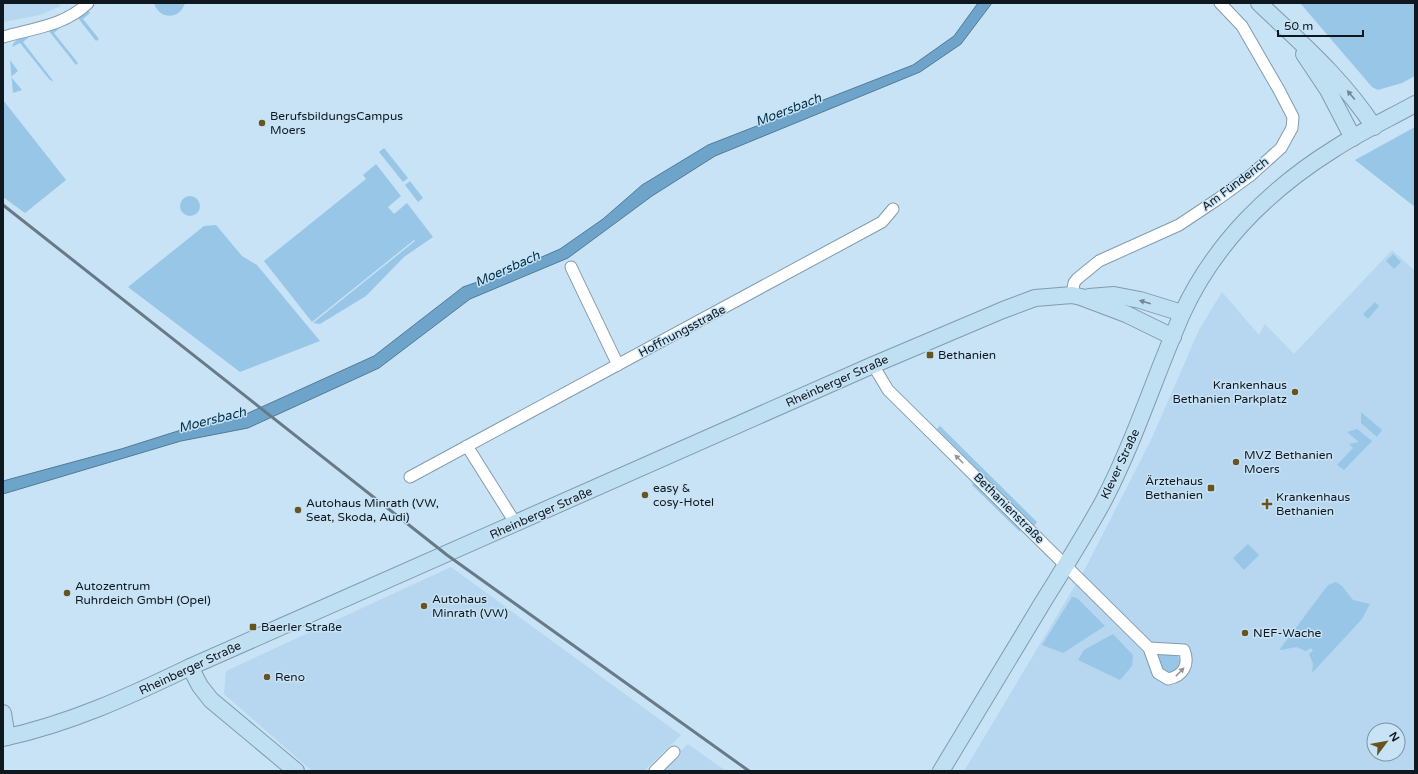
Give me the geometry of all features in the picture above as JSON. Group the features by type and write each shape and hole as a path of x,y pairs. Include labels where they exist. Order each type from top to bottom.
{"main road":[{"path":"1259,3 1328,68 1361,107 1374,127"},
{"path":"1290,32 1328,90 1353,138 1415,104"},
{"name":"Klever Straße","path":"941,771 1067,565 1104,500 1135,434 1174,337 1182,313 1208,269 1231,236 1283,184 1304,168 1353,138"},
{"name":"Rheinberger Straße","path":"5,738 89,713 873,365 1035,298 1114,295 1140,300 1182,313"},
{"path":"1076,296 1126,314 1174,337"},
{"path":"190,667 200,686 212,700 296,771"},
{"path":"3,713 5,738"}],"street":[{"path":"3,37 35,30 64,20 79,12 88,3"},
{"name":"Am Fünderich","path":"1076,296 1074,283 1099,261 1179,224 1251,175 1280,148 1292,128 1293,118 1279,90 1242,26 1220,3"},
{"name":"Hoffnungsstraße","path":"410,477 882,222 893,209"},
{"path":"571,267 618,365"},
{"name":"Bethanienstraße","path":"873,365 888,390 1067,565 1149,648 1158,673 1168,679 1175,677 1185,669 1186,662 1184,650 1149,648"},
{"path":"467,446 516,524"},
{"path":"655,771 674,752"}],"shaded area":[{"path":"3,3 58,3 61,6 40,15 3,22"},
{"path":"154,3 185,3 179,13 170,16 160,13"},
{"name":"Moersbach","path":"978,3 992,3 961,44 920,72 715,156 652,196 568,258 470,299 379,368 248,428 181,441 3,494 3,481 121,449 181,430 244,415 374,356 463,287 512,270 560,249 603,219 642,185 708,145 913,65 954,36"},
{"path":"1300,3 1415,3 1415,76 1402,83 1378,90 1372,87"},
{"path":"88,10 90,13 83,19 99,39 96,41 78,18"},
{"path":"61,27 54,33 78,63 76,65 49,31"},
{"path":"30,36 23,42 54,82 49,79 20,43 12,47 17,40"},
{"path":"10,60 18,71 12,77"},
{"path":"12,78 22,90 13,93"},
{"path":"3,100 66,180 25,213 3,197"},
{"path":"1415,127 1415,207 1355,160"},
{"path":"384,148 408,178 403,182 379,152"},
{"path":"376,164 401,196 388,207 394,214 407,203 433,237 404,257 366,296 320,324 313,323 415,241 414,240 312,322 264,261 366,179 363,175"},
{"path":"410,181 423,198 418,202 405,185"},
{"path":"190,196 197,199 200,206 197,213 190,216 183,213 180,206 183,199"},
{"path":"216,225 242,256 257,265 320,341 240,372 128,287 204,226"},
{"name":"Krankenhaus Bethanien","path":"1392,250 1415,271 1415,771 964,771 1086,567 1151,440 1199,330 1222,292 1259,335 1265,324 1294,354"},
{"path":"1393,254 1401,262 1394,269 1386,261"},
{"path":"1375,302 1379,306 1368,319 1363,314"},
{"path":"1361,412 1382,430 1377,437 1361,423"},
{"path":"940,426 1037,522 1034,526 937,429"},
{"path":"1357,429 1372,441 1344,470 1337,465 1353,448 1349,444 1359,442 1347,432"},
{"path":"974,481 1021,527 1020,532 972,485"},
{"path":"1248,544 1259,555 1244,570 1233,558"},
{"path":"451,567 681,735 644,771 312,771 224,694 226,671"},
{"path":"1336,582 1342,586 1353,600 1370,604 1362,619 1312,673 1313,664 1309,654 1313,651 1311,648 1306,651 1296,647 1280,649 1328,585"},
{"path":"1072,597 1077,598 1105,626 1063,653 1042,645"},
{"path":"1113,634 1133,655 1132,666 1120,680 1078,660 1084,650"},
{"path":"1161,655 1177,655 1180,661 1180,667 1174,673 1163,673 1157,659"},
{"path":"688,744 726,771 660,771"}],"railway":[{"path":"3,205 447,555 749,771"}],"place":[{"name":"BerufsbildungsCampus Moers","path":"262,123"},
{"name":"Bethanien","path":"930,355"},
{"name":"Krankenhaus Bethanien Parkplatz","path":"1295,392"},
{"name":"MVZ Bethanien Moers","path":"1236,462"},
{"name":"Ärztehaus Bethanien","path":"1211,488"},
{"name":"easy & cosy-Hotel","path":"645,495"},
{"name":"Krankenhaus Bethanien","path":"1267,504"},
{"name":"Autohaus Minrath (VW, Seat, Skoda, Audi)","path":"298,510"},
{"name":"Autozentrum Ruhrdeich GmbH (Opel)","path":"67,593"},
{"name":"Autohaus Minrath (VW)","path":"424,606"},
{"name":"Baerler Straße","path":"253,627"},
{"name":"NEF-Wache","path":"1245,633"},
{"name":"Reno","path":"267,677"}]}
